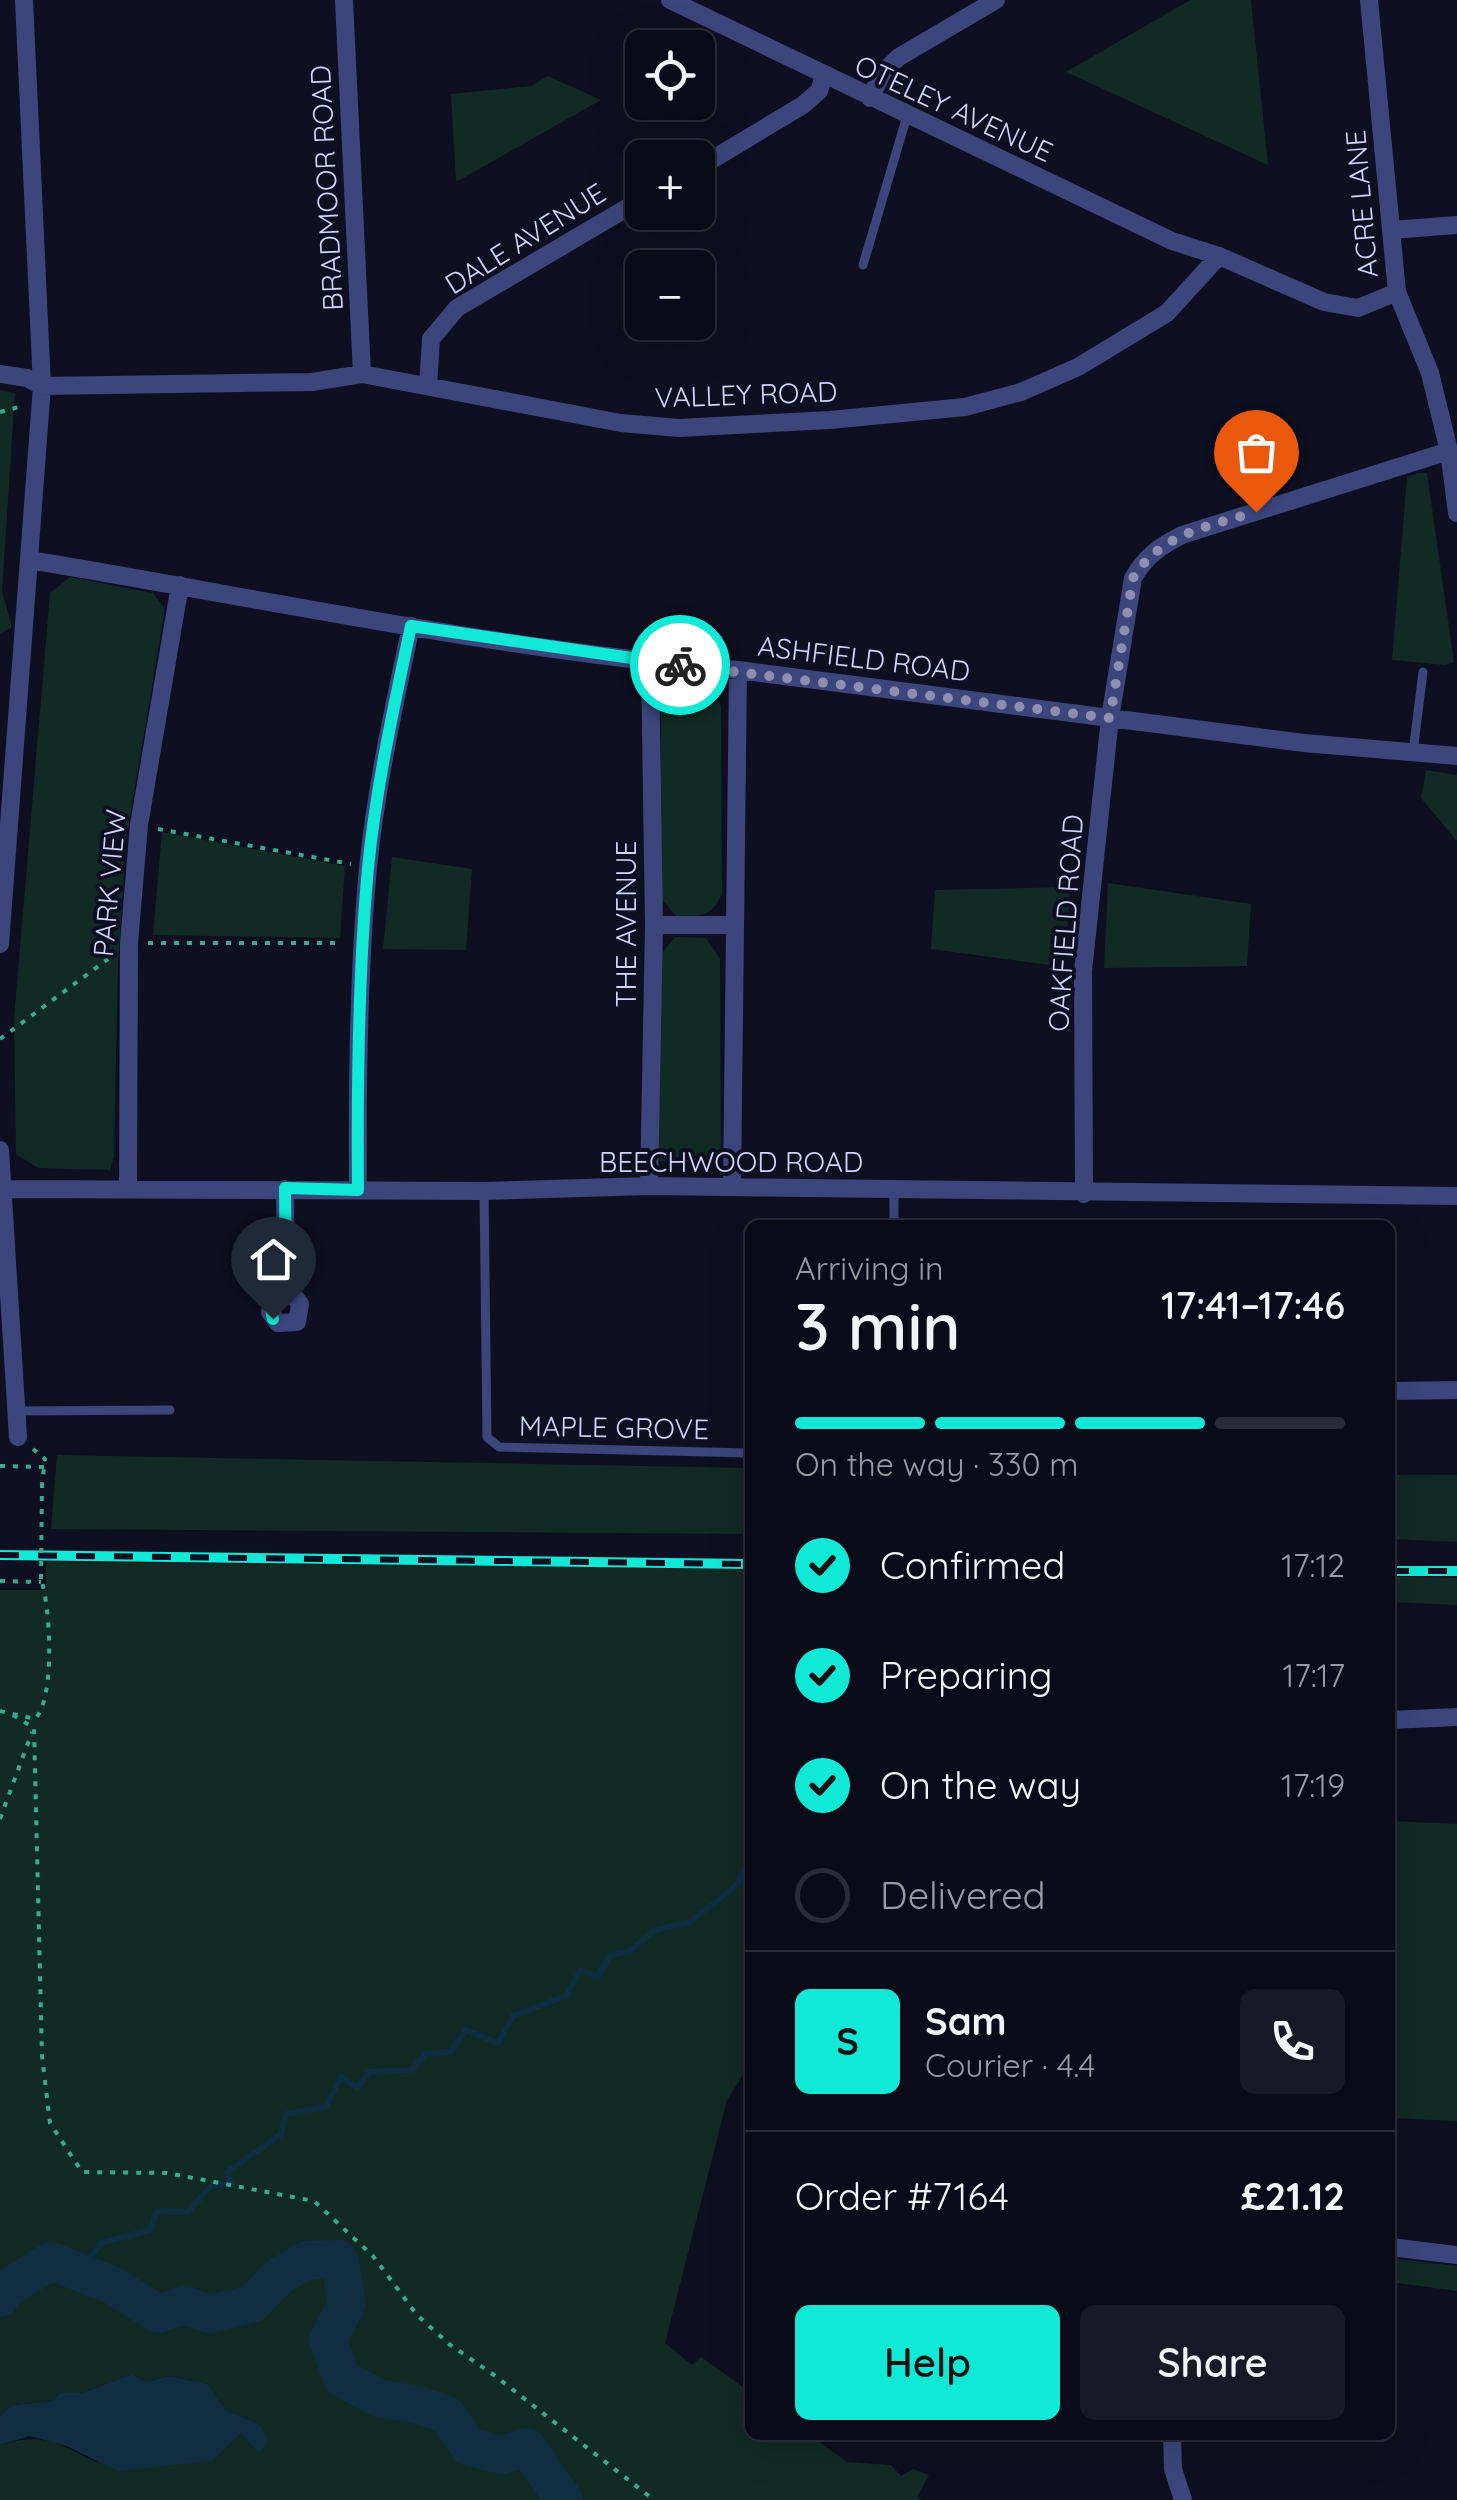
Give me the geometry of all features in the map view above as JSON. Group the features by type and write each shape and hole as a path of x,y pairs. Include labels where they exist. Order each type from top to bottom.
{"street":[{"path":"1,934 5,811 30,560 34,382 24,0"},
{"name":"BRADMOOR ROAD","path":"344,0 362,374"},
{"name":"OTELEY AVENUE","path":"670,0 1172,241 1220,256"},
{"path":"870,98 883,72 898,57 996,0"},
{"name":"ACRE LANE","path":"1369,0 1397,292 1430,374 1449,451 1457,513"},
{"path":"715,158 802,104 819,91 824,76"},
{"name":"DALE AVENUE","path":"428,386 431,338 457,308 625,209"},
{"path":"1391,230 1457,225"},
{"path":"1220,256 1324,302 1358,308 1397,292"},
{"name":"VALLEY ROAD","path":"0,374 34,382 312,382 362,374 620,422 679,428 830,420 965,407 1021,392 1078,367 1167,313 1220,256"},
{"name":"OAKFIELD ROAD","path":"1084,1194 1083,972 1110,718 1133,578 1144,560 1161,545 1182,535 1449,451"},
{"name":"ASHFIELD ROAD","path":"30,560 411,626 650,662 1304,743 1457,756"},
{"name":"PARK VIEW","path":"128,1189 129,944 139,825 180,585"},
{"path":"358,1190 358,1028 368,867 411,626"},
{"name":"THE AVENUE","path":"649,1186 654,925 650,662"},
{"path":"732,1186 738,670"},
{"path":"654,925 733,925"},
{"path":"0,1150 18,1437"},
{"name":"BEECHWOOD ROAD","path":"2,1189 484,1191 732,1186 1084,1194 1457,1196"},
{"path":"285,1188 286,1286"},
{"path":"1395,1390 1457,1390"},
{"path":"1395,1720 1457,1718"},
{"path":"1395,2248 1457,2255"},
{"path":"1172,2440 1174,2468 1184,2500"}],"lane":[{"path":"863,265 907,116"},
{"path":"1412,752 1422,672"},
{"path":"894,1189 894,1220"},
{"name":"MAPLE GROVE","path":"484,1191 487,1437 499,1447 745,1453"},
{"path":"16,1411 170,1410"}],"path":[{"path":"0,412 18,408 34,382"},
{"path":"139,825 368,867"},
{"path":"0,1039 129,944 363,943"},
{"path":"0,1711 35,1718 40,1714 48,1677 48,1604 41,1580 44,1459 18,1437"},
{"path":"0,1466 44,1468"},
{"path":"0,1581 41,1580"},
{"path":"12,1715 34,1728"},
{"path":"0,1820 34,1728"},
{"path":"34,1728 42,2056 50,2123 82,2172 167,2173 314,2202 373,2256 417,2315 450,2344 654,2500"}],"green space":[{"path":"1190,0 1251,0 1268,165 1066,72"},
{"path":"548,76 601,100 456,182 451,94 531,86"},
{"path":"0,390 15,393 2,591 12,627 0,634"},
{"path":"1427,473 1454,662 1445,665 1392,660 1407,477"},
{"path":"70,577 153,593 165,609 126,840 118,965 114,1156 110,1170 38,1168 16,1154 14,1019 50,593"},
{"path":"667,686 712,690 721,706 722,894 709,912 699,915 676,916 660,897 661,694"},
{"path":"1426,770 1457,775 1457,841 1421,798"},
{"path":"162,832 345,866 340,938 153,935"},
{"path":"392,857 472,869 466,950 383,949"},
{"path":"1108,883 1251,904 1247,966 1104,968"},
{"path":"1070,887 1065,967 931,949 935,890"},
{"path":"675,937 706,938 720,959 721,1153 716,1161 660,1161 656,1154 660,955"},
{"path":"57,1455 745,1468 745,1534 51,1529"},
{"path":"1395,1475 1457,1475 1457,1542 1395,1539"},
{"path":"46,1562 745,1569 745,2072 727,2100 665,2343 692,2365 701,2357 745,2388 745,2440 817,2440 847,2462 891,2465 901,2476 913,2469 929,2475 917,2497 921,2500 0,2500 0,2445 38,2439 95,2462 241,2433 261,2425 226,2410 208,2384 169,2376 146,2382 132,2374 82,2393 59,2393 53,2401 13,2405 0,2415 0,1590 46,1590"},
{"path":"1395,1577 1457,1578 1457,1605 1395,1602"},
{"path":"1395,1821 1457,1824 1457,2121 1395,2118"},
{"path":"1395,2259 1457,2266 1457,2291 1395,2283"}],"water":[{"path":"132,2374 146,2382 169,2376 208,2384 226,2410 261,2425 268,2442 259,2453 241,2433 212,2461 118,2471 66,2446 30,2436 0,2445 0,2415 13,2405 53,2401 59,2393 82,2393"}],"waterway":[{"path":"80,2273 101,2243 150,2230 157,2211 188,2212 212,2185 232,2184 227,2172 281,2134 286,2114 326,2107 341,2077 357,2088 369,2072 411,2070 427,2053 451,2052 466,2030 498,2043 513,2016 566,1996 580,1971 598,1976 610,1955 630,1951 655,1930 690,1922 738,1884 745,1868"},
{"path":"0,2298 6,2289 51,2261 114,2286 158,2314 184,2305 209,2314 252,2304 278,2277 307,2260 339,2259 347,2303 328,2340 342,2378 378,2398 447,2415 469,2447 502,2455 527,2447 564,2500"}],"railway":[{"path":"0,1555 745,1564"},
{"path":"1395,1571 1457,1571"}],"way so far":[{"path":"680,665 1110,718 1133,578 1144,560 1161,545 1182,535 1256,512"}],"route":[{"path":"273,1319 271,1305 286,1286 285,1188 358,1190 358,1028 368,867 411,626 680,665"}]}
